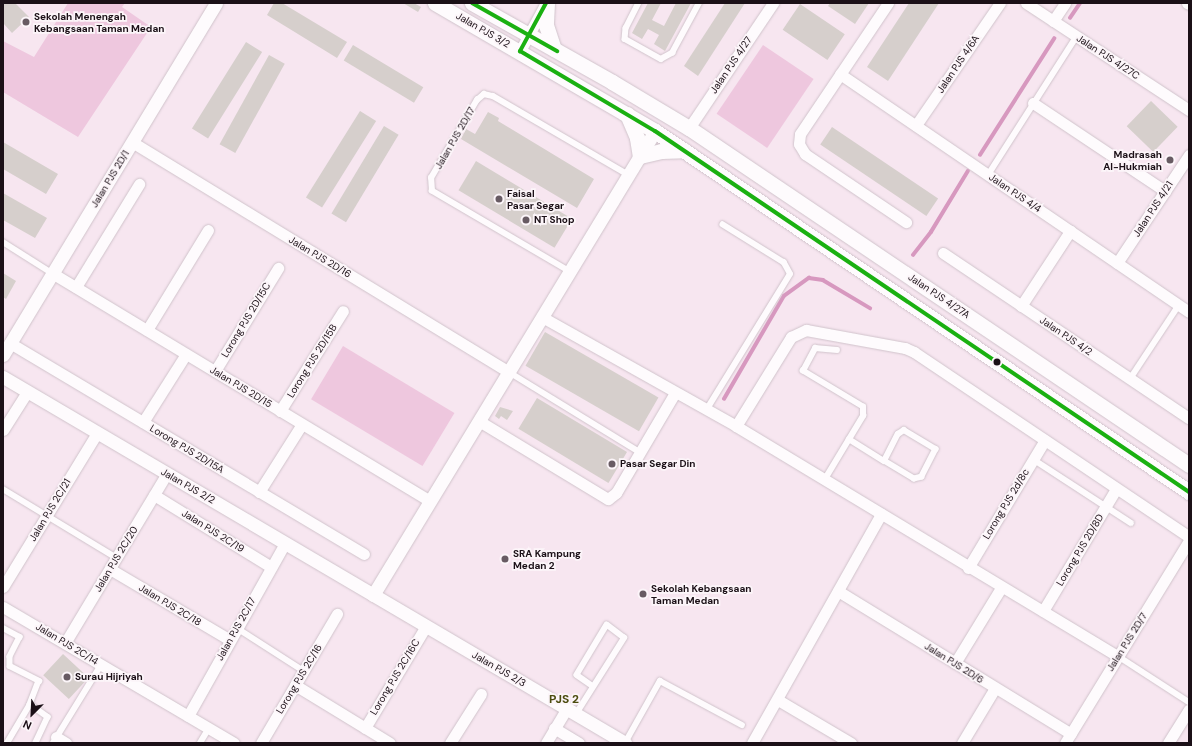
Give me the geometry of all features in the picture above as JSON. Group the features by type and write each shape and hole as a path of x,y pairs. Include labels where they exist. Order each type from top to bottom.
{"main road":[{"name":"Jalan PJS 3/2","path":"435,3 520,51 655,131"},
{"name":"Jalan PJS 3/2","path":"472,3 689,128"},
{"path":"546,3 546,25 554,49"},
{"path":"628,114 637,138 640,156 661,151 684,150"},
{"name":"Jalan PJS 4/27A","path":"689,128 1189,465"},
{"name":"Jalan PJS 4/27A","path":"655,131 936,319 1189,492"},
{"path":"936,319 944,321 949,319 950,311 948,302"},
{"path":"981,350 977,342 978,336 992,331"}],"street":[{"name":"Jalan PJS 2D/1","path":"3,355 216,3"},
{"path":"520,51 546,3"},
{"name":"Jalan PJS 4/27","path":"689,128 773,3"},
{"path":"888,3 800,134 799,144 805,154 906,222"},
{"name":"Jalan PJS 4/6A","path":"916,125 1000,3"},
{"name":"Jalan PJS 4/27C","path":"1026,3 1189,110"},
{"path":"1054,21 1065,3"},
{"name":"Jalan PJS 4/4","path":"840,74 1189,312"},
{"path":"1033,103 1165,191"},
{"path":"373,595 655,131"},
{"name":"Jalan PJS 2D/16","path":"132,142 509,372"},
{"name":"Jalan PJS 4/21","path":"1118,263 1189,156"},
{"path":"76,288 139,184"},
{"path":"147,330 208,230"},
{"path":"1021,306 1070,231"},
{"name":"Jalan PJS 4/2","path":"943,253 1189,418"},
{"name":"Lorong PJS 2D/15C","path":"215,371 278,268"},
{"name":"Jalan PJS 2D/15","path":"52,273 430,501"},
{"name":"Lorong PJS 2D/15B","path":"280,411 343,311"},
{"path":"542,317 675,393 707,409 825,478 968,568 1118,656"},
{"path":"736,426 791,337 806,330 914,352 1189,537"},
{"name":"Lorong PJS 2D/15A","path":"10,343 364,554"},
{"path":"143,422 186,354"},
{"name":"Jalan PJS 2/2","path":"3,377 373,595"},
{"path":"3,430 27,392"},
{"path":"479,421 608,499 616,493 641,453 675,393"},
{"path":"259,492 302,424"},
{"name":"Jalan PJS 2C/21","path":"3,587 97,433"},
{"name":"Lorong PJS 2d/8c","path":"968,568 1045,440"},
{"name":"Jalan PJS 2C/20","path":"65,643 167,473"},
{"name":"Lorong PJS 2D/8D","path":"1043,611 1116,489"},
{"name":"Jalan PJS 2C/19","path":"154,495 271,567"},
{"path":"752,743 778,700 881,514"},
{"name":"Jalan PJS 2D/7","path":"1068,738 1189,541"},
{"name":"Jalan PJS 2C/17","path":"188,716 285,543"},
{"name":"Jalan PJS 2C/18","path":"110,570 230,640"},
{"path":"955,663 1001,588"},
{"name":"Jalan PJS 2D/6","path":"838,591 995,688 1068,738"},
{"name":"Jalan PJS 2/3","path":"373,595 625,743"},
{"name":"Jalan PJS 2C/14","path":"3,606 234,743"},
{"name":"Lorong PJS 2C/16","path":"261,743 337,614"},
{"name":"Lorong PJS 2C/16C","path":"365,728 426,626"},
{"path":"295,685 390,743"},
{"path":"962,743 995,688"},
{"path":"450,743 481,694"},
{"path":"778,700 851,743"},
{"path":"1168,743 1189,710"},
{"path":"546,743 554,728 571,711"},
{"path":"554,728 579,743"}],"lane":[{"path":"639,3 626,28 625,39 664,59 672,53 699,3"},
{"path":"988,175 1077,36"},
{"name":"Jalan PJS 2D/17","path":"570,272 432,191 432,178 477,100 484,94 493,96 629,175"},
{"path":"707,409 790,274 784,263 723,226"},
{"path":"3,242 52,273"},
{"path":"1130,379 1179,305"},
{"path":"825,478 863,416 862,407 803,371 815,348 837,350"},
{"path":"509,372 641,453"},
{"path":"850,439 884,461 914,479 922,477 936,449 904,430 898,434 884,461"},
{"path":"1034,459 1131,523"},
{"path":"3,489 116,558"},
{"path":"571,711 593,686 624,638 607,625 577,675 593,686"},
{"path":"3,628 20,637 10,656 10,666 39,682 30,704 7,743"},
{"path":"237,628 304,671"},
{"path":"1118,656 1189,702"},
{"path":"58,741 101,665"},
{"path":"625,743 660,681 742,725"},
{"path":"30,704 48,717 36,743"},
{"path":"200,743 209,728"}],"shaded area":[{"path":"68,3 125,3 122,7 151,27 78,137 3,92 3,41 34,57"},
{"path":"763,45 814,79 767,148 717,114"},
{"path":"343,346 454,413 422,466 311,399"}],"building":[{"path":"3,3 15,3 29,17 12,33 3,23"},
{"path":"274,3 282,3 347,42 337,58 267,15"},
{"path":"403,3 414,3 421,7 418,12"},
{"path":"648,3 661,3 652,20 664,26 676,3 691,3 665,51 654,44 659,35 648,29 642,39 632,33"},
{"path":"725,3 745,3 698,76 684,66"},
{"path":"830,3 869,3 855,24 828,6"},
{"path":"909,3 939,3 888,81 867,67"},
{"path":"800,4 845,34 827,60 783,30"},
{"path":"246,42 262,52 208,139 192,129"},
{"path":"353,45 423,87 414,103 344,60"},
{"path":"269,55 285,64 235,153 220,144"},
{"path":"1151,101 1178,127 1153,152 1127,126"},
{"path":"360,111 376,121 322,208 306,198"},
{"path":"488,112 499,118 498,121 594,179 577,208 461,139 466,129 475,134"},
{"path":"384,126 399,135 346,222 331,213"},
{"path":"832,127 938,199 926,216 820,144"},
{"path":"3,142 58,174 46,194 3,169"},
{"path":"476,161 572,219 554,248 458,190"},
{"path":"3,193 47,218 35,238 3,220"},
{"path":"3,273 16,281 6,299 3,297"},
{"path":"545,332 658,398 639,431 526,366"},
{"path":"537,398 627,452 608,483 518,429"},
{"path":"500,407 513,411 507,420 501,416 499,419 495,416"},
{"name":"Surau Hijriyah","path":"63,654 89,678 69,699 43,675"}],"waterway":[{"path":"1070,18 1080,3"},
{"path":"980,155 1054,39"},
{"path":"913,255 931,232 968,171"},
{"path":"724,399 784,296 809,278 823,280 870,308"}],"transit line":[{"path":"472,3 557,51"},
{"path":"546,3 520,51 655,131 1189,492"}],"place":[{"name":"Sekolah Menengah Kebangsaan Taman Medan","path":"26,22"},
{"name":"Madrasah Al-Hukmiah","path":"1170,160"},
{"name":"Faisal Pasar Segar","path":"499,199"},
{"name":"NT Shop","path":"526,220"},
{"name":"Pasar Segar Din","path":"612,464"},
{"name":"SRA Kampung Medan 2","path":"505,559"},
{"name":"Sekolah Kebangsaan Taman Medan","path":"643,594"},
{"name":"Surau Hijriyah","path":"67,677"}],"district":[{"name":"PJS 2","path":"564,700"}]}
